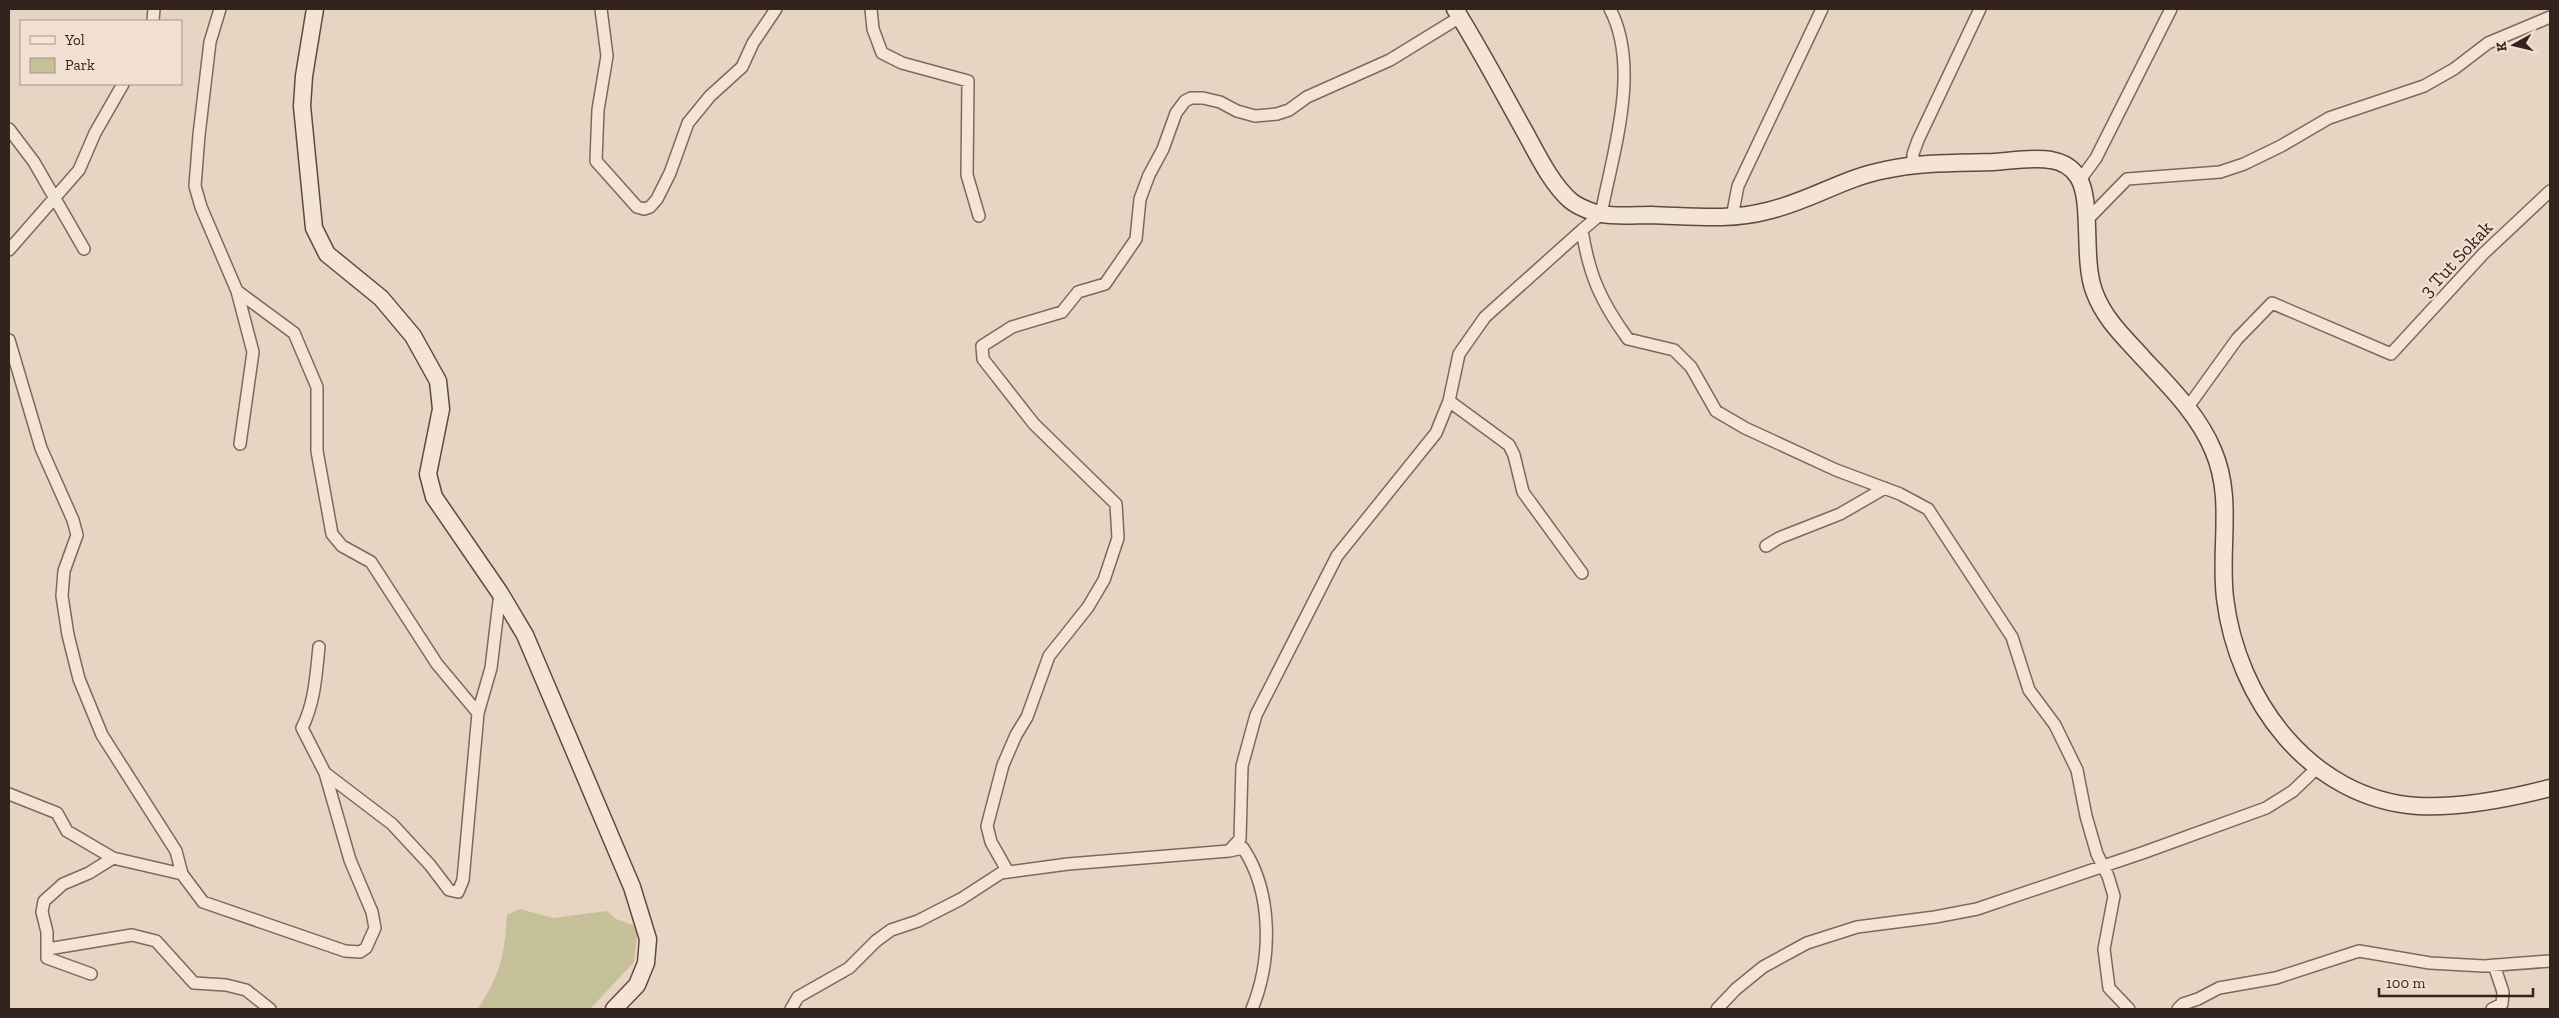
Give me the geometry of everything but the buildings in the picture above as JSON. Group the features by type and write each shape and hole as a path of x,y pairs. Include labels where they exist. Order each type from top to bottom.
{"street":[{"path":"220,9 210,42 195,186 201,207 237,291 252,352 240,444"},
{"path":"314,9 304,76 302,106 314,228 327,254 381,298 413,336 438,381 441,409 428,474 434,497 500,593 525,635 540,666 632,887 648,939 646,963 637,985 614,1009"},
{"path":"601,9 607,56 598,110 596,161 637,207 644,209 650,207 657,199 670,173 688,123 710,96 742,68 753,42 776,9"},
{"path":"871,9 873,29 882,53 902,63 968,81 967,176 979,216"},
{"path":"1230,851 1240,839 1242,766 1256,715 1338,556 1436,434 1448,401 1459,354 1486,317 1601,214 1624,88 1622,42 1610,9"},
{"path":"1732,217 1738,186 1822,9"},
{"path":"1913,165 1918,140 1980,9"},
{"path":"2080,180 2096,158 2171,9"},
{"path":"1008,872 990,842 988,826 1003,765 1016,735 1027,717 1050,656 1088,607 1104,580 1118,538 1116,504 1034,424 983,359 982,346 1012,327 1062,312 1078,292 1106,284 1136,239 1137,215 1143,191 1163,149 1176,113 1185,101 1191,98 1203,98 1220,102 1237,111 1255,116 1277,114 1289,110 1307,97 1390,60 1458,13 1545,169 1572,202 1601,214 1732,217 1788,206 1825,188 1866,174 1913,165 2044,159 2066,165 2080,180 2085,197 2088,269 2093,289 2101,308 2114,327 2188,407 2204,431 2222,474 2226,496 2223,564 2225,596 2230,626 2240,659 2256,695 2272,722 2297,750 2317,768 2355,790 2386,801 2420,806 2470,803 2516,797 2550,788"},
{"path":"2086,221 2127,179 2220,172 2244,164 2281,146 2329,118 2424,86 2454,69 2488,43 2550,17"},
{"path":"9,250 79,170 95,133 122,85"},
{"path":"9,129 34,162 84,249"},
{"name":"3 Tut Sokak","path":"2188,407 2237,339 2272,303 2391,354 2483,254 2550,191"},
{"path":"1582,230 1587,262 1603,302 1628,339 1674,350 1692,367 1716,411 1744,428 1836,470 1885,488 1928,509 2012,637 2029,690 2055,726 2077,770 2086,816 2097,854 2114,896 2104,950 2110,988 2129,1009"},
{"path":"237,291 294,333 317,387 317,452 332,534 342,546 371,562 437,664 478,713"},
{"path":"9,340 41,448 64,496 77,535 64,571 62,596 68,635 79,679 102,735 176,851 182,874 203,902 345,951 360,952 366,948 375,928 372,912 350,860 325,774 302,728 310,712 315,689 319,647"},
{"path":"1448,401 1509,446 1514,455 1523,492 1582,573"},
{"path":"1766,546 1779,538 1840,514 1885,488"},
{"path":"325,774 392,824 430,865 449,890 458,892 463,880 478,713 491,668 500,593"},
{"path":"1717,1009 1736,989 1763,967 1792,950 1822,937 1857,927 1936,917 1977,909 2103,866 2266,808 2293,791 2317,768"},
{"path":"9,794 57,813 67,830 113,858 182,874"},
{"path":"790,1009 798,997 849,968 876,941 891,930 918,921 960,899 1000,873 1068,864 1230,851 1243,848 1252,862 1263,897 1267,947 1261,987 1252,1009"},
{"path":"91,974 47,958 47,932 42,912 44,901 63,884 89,873 113,858"},
{"path":"48,949 132,935 156,941 194,983 226,985 246,990 270,1009"},
{"path":"2178,1009 2183,1004 2198,999 2219,988 2276,978 2359,951 2430,963 2494,965 2550,962"},
{"path":"2492,1009 2502,1004 2502,992 2494,965"}],"green space":[{"path":"520,909 553,918 607,911 616,919 638,927 634,962 590,1009 478,1009 492,985 500,964 503,954 507,915"}]}
